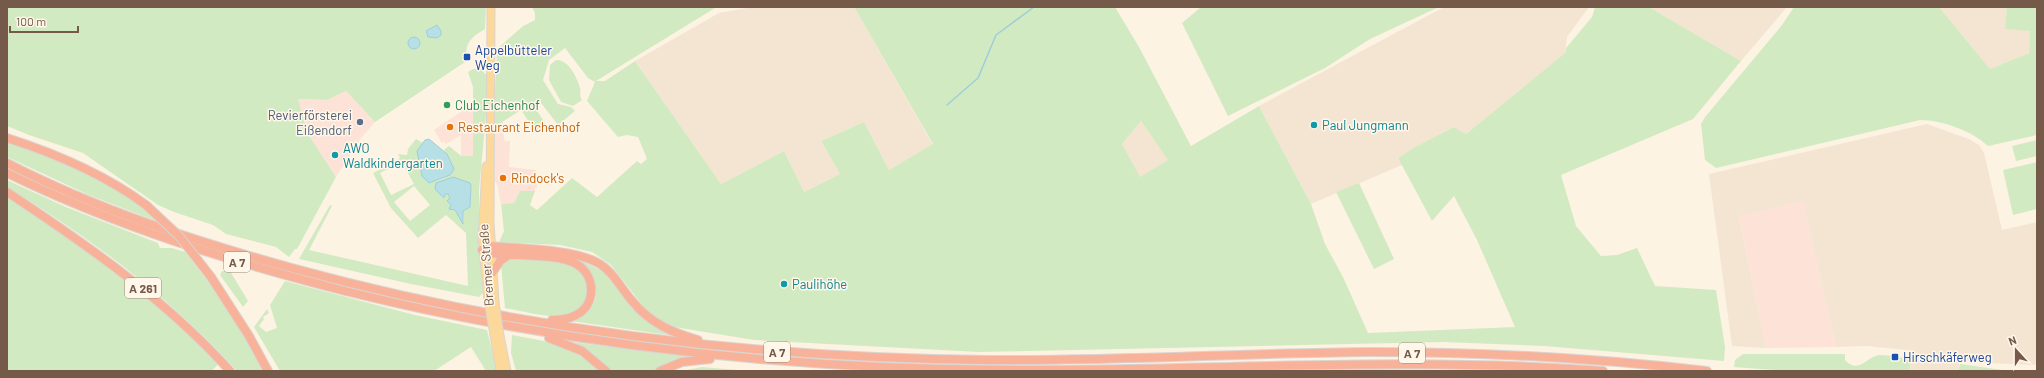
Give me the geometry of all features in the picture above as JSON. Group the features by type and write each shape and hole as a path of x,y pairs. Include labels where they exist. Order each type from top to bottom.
{"highway":[{"path":"7,138 66,159 102,176 146,205 182,240 211,277 249,336 268,371"},
{"name":"A 7","path":"7,163 67,192 124,215 248,256 403,296 528,320 624,335 716,346 837,356 984,360 1441,353 1612,361 1707,371"},
{"name":"A 7","path":"7,173 67,201 128,226 244,264 390,302 525,330 618,344 735,357 858,366 976,370 1440,363 1603,371"},
{"name":"A 261","path":"7,192 127,275 183,323 230,371"},
{"path":"482,250 486,253 491,250 563,253 588,258 597,262 612,274 633,303 654,322 670,331 716,346"},
{"path":"491,250 511,254 549,256 568,260 582,268 590,280 592,291 589,302 576,316 553,320 528,320"},
{"path":"492,273 500,261 511,254"},
{"path":"525,330 570,345 588,355 606,371"},
{"path":"660,371 682,362 735,357"}],"main road":[{"name":"Bremer Straße","path":"491,7 491,250 500,371"},
{"name":"Bremer Straße","path":"491,134 484,194 482,250 488,300 507,371"}],"shaded area":[{"path":"753,7 854,7 933,145 889,170 864,122 821,141 840,174 804,192 784,151 721,184 635,61 719,13"},
{"path":"1444,7 1589,7 1567,37 1565,53 1466,134 1454,127 1413,148 1398,158 1402,165 1311,204 1259,106"},
{"path":"1649,7 1787,7 1741,61"},
{"path":"1939,7 2007,7 2005,29 2030,30 2029,53 1990,69"},
{"path":"346,91 375,122 361,138 336,177 308,134 305,120 297,99 327,100"},
{"path":"474,103 473,160 461,156 461,135 446,144 444,142 442,143 434,130"},
{"path":"1141,121 1169,160 1140,178 1122,144"},
{"path":"503,122 504,141 510,141 509,167 536,170 537,188 535,188 535,191 520,191 514,203 501,204 497,183 495,182 494,127"},
{"path":"1927,124 1969,139 1979,145 1984,153 2002,230 2037,222 2037,365 1986,363 1960,359 1958,371 1909,371 1915,351 1867,346 1836,347 1803,202 1739,217 1766,348 1732,346 1709,174"},
{"path":"1803,201 1836,347 1766,348 1739,216"}],"green space":[{"path":"7,7 486,7 485,29 470,41 466,49 468,60 375,122 346,91 327,100 298,99 308,134 336,177 297,249 295,249 289,257 276,247 226,234 213,225 158,205 83,153 7,126"},
{"path":"532,7 721,7 715,8 596,81 605,81 635,61 721,184 784,151 804,192 840,174 821,141 864,122 889,170 933,144 854,7 1115,7 1139,47 1191,146 1259,106 1311,204 1325,244 1343,277 1368,333 1515,327 1477,240 1454,196 1432,221 1398,158 1413,148 1454,127 1466,134 1565,53 1566,48 1592,17 1595,7 1649,7 1741,61 1693,119 1561,175 1576,226 1601,256 1617,255 1637,248 1655,286 1716,290 1725,347 1724,361 1544,346 1443,342 979,352 754,340 664,324 647,311 611,265 592,252 560,245 499,242 504,231 501,204 514,203 520,191 535,191 530,205 537,210 572,178 597,197 637,161 641,164 647,159 638,137 627,135 618,137 587,101 595,82 588,78 565,48 549,60 543,80 558,104 571,107 575,111 558,125 538,99 532,103 547,126 536,133 521,110 493,128 497,49 523,26 535,20 535,13","holes":["1141,121 1168,160 1140,177 1122,144"]},
{"path":"1201,7 1439,7 1370,39 1325,68 1228,116 1182,23"},
{"path":"1794,7 1939,7 1990,69 2029,53 2030,31 2005,29 2007,7 2037,7 2037,135 1988,146 1974,136 1956,127 1938,122 1920,120 1716,168 1705,160 1701,124 1705,117 1782,25"},
{"path":"556,60 564,62 568,66 579,84 582,100 573,106 561,102 549,80 550,65"},
{"path":"484,68 484,73 487,75 487,105 479,190 479,248 483,293 479,297 411,284 299,259 330,205 332,206 309,250 468,286 466,233 446,215 418,238 391,208 373,173 398,161 400,157 398,154 407,155 408,149 416,139 423,143 417,151 422,176 429,183 445,178 448,156 444,150 449,146 461,156 473,156 473,87 468,72 473,69","holes":["402,162 414,184 391,195 380,173","453,177 471,185 470,207 463,211 464,223 448,202 450,198 448,194 445,194 444,198 435,189 445,180","414,186 430,205 410,221 394,202"]},
{"path":"2037,140 2037,156 2016,161 2012,146"},
{"path":"7,142 84,171 130,197 156,221 89,195 7,157"},
{"path":"2037,162 2037,209 2013,215 2003,170"},
{"path":"7,180 66,207 158,243 160,248 172,248 185,252 229,308 265,371 237,371 212,344 157,294 99,248 7,187"},
{"path":"1359,183 1394,259 1374,269 1336,192"},
{"path":"7,198 42,219 156,302 219,363 212,371 7,371"},
{"path":"509,257 552,259 565,262 573,266 584,277 587,284 588,292 582,307 575,313 560,316 541,315 505,308 501,265"},
{"path":"580,260 606,273 635,308 675,336 571,321 590,309 595,302 595,286 587,269"},
{"path":"222,271 230,271 248,301 243,307 220,275"},
{"path":"285,281 415,315 487,330 497,371 486,371 471,347 434,371 280,371 254,327 267,309 269,313 263,317 264,319 259,326 266,332 277,328 270,305"},
{"path":"512,335 555,343 581,354 603,371 516,371 511,353"},
{"path":"571,342 689,357 655,371 610,371 590,353"},
{"path":"1743,354 1845,354 1845,360 1855,366 1863,364 1871,358 1880,355 1912,359 1909,371 1785,371 1734,367 1735,360"},
{"path":"1960,364 2010,371 1958,371"},
{"path":"702,367 751,371 681,371"},
{"path":"1292,368 1539,371 1242,371"}],"water":[{"path":"437,25 441,31 441,35 437,38 428,37 426,31"},
{"path":"414,37 418,39 420,43 418,47 414,49 410,47 408,43 410,39"},
{"path":"429,139 447,154 454,169 450,175 429,183 422,176 417,151 425,140"},
{"path":"453,177 470,183 471,185 470,207 463,211 463,224 455,210 449,209 451,205 447,201 450,198 448,194 445,194 444,198 435,189 436,183"}],"waterway":[{"path":"947,105 978,78 996,35 1034,7"}],"place":[{"name":"Appelbütteler Weg","path":"467,57"},
{"name":"Club Eichenhof","path":"447,105"},
{"name":"Revierförsterei Eißendorf","path":"360,122"},
{"name":"Paul Jungmann","path":"1314,125"},
{"name":"Restaurant Eichenhof","path":"450,127"},
{"name":"AWO Waldkindergarten","path":"335,155"},
{"name":"Rindock's","path":"503,178"},
{"name":"Paulihöhe","path":"784,284"},
{"name":"Hirschkäferweg","path":"1895,357"}]}
